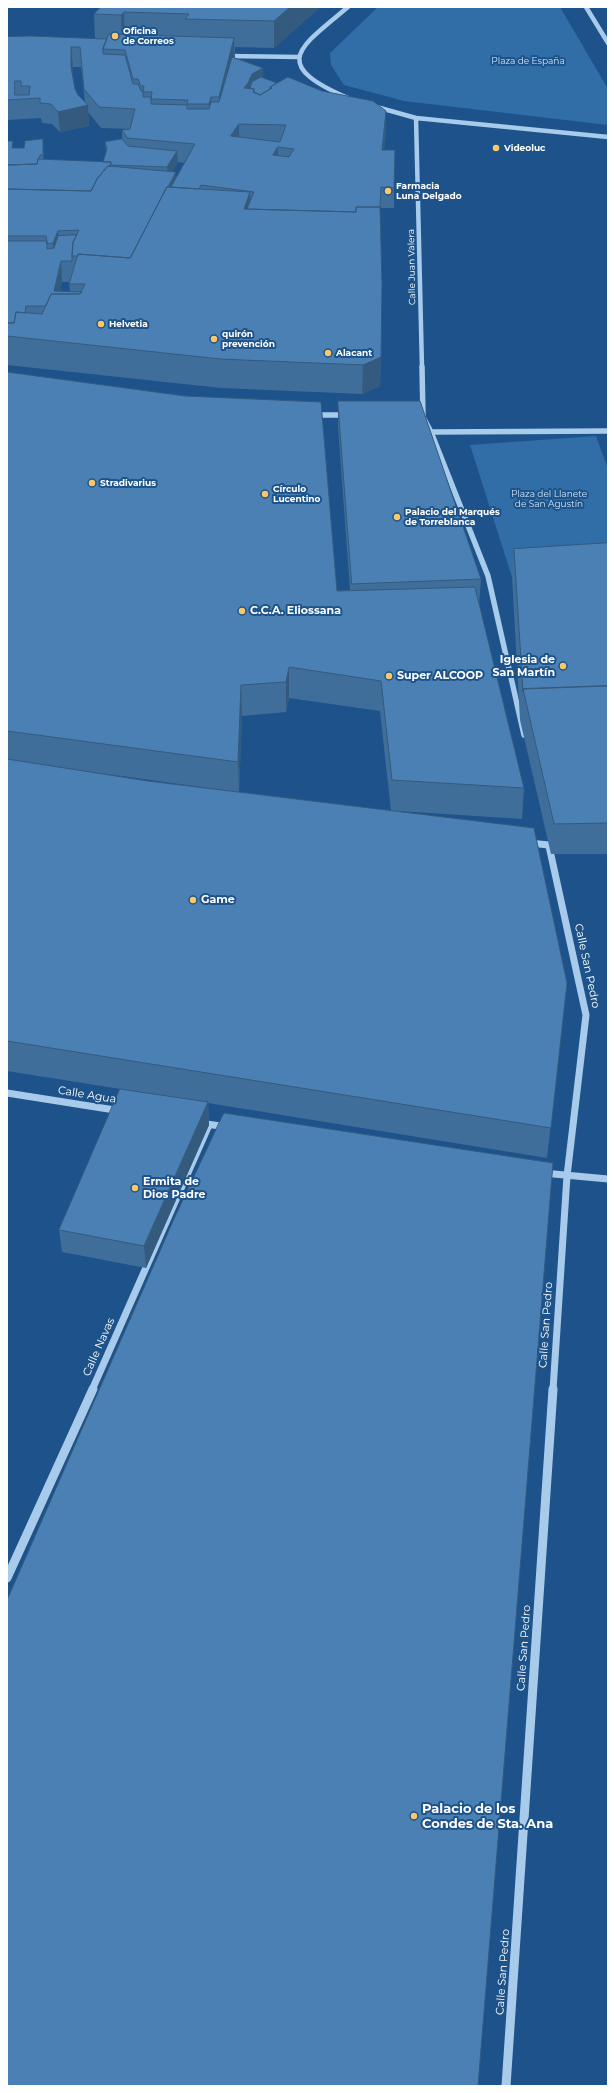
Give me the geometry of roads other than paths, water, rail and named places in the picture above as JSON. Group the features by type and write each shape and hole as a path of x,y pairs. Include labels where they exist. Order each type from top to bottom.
{"street":[{"path":"348,7 302,47 299,57 303,72 319,86 355,101"},
{"path":"586,7 608,42"},
{"path":"224,56 299,57"},
{"path":"369,104 416,118 608,137"},
{"name":"Calle Juan Valera","path":"416,118 423,416"},
{"path":"308,415 354,416"},
{"path":"416,416 423,416 431,432 488,576 525,742"},
{"path":"431,432 608,431"},
{"name":"Calle San Pedro","path":"506,2086 567,1176 586,1015 547,838"},
{"path":"525,842 549,845"},
{"name":"Calle Agua","path":"7,1093 130,1113"},
{"path":"193,1122 232,1128"},
{"name":"Calle Navas","path":"7,1578 51,1484 209,1125"},
{"path":"536,1172 608,1179"}],"place":[{"name":"Oficina de Correos","path":"115,36"},
{"name":"Videoluc","path":"496,148"},
{"name":"Farmacia Luna Delgado","path":"388,191"},
{"name":"Helvetia","path":"101,324"},
{"name":"quirón prevención","path":"214,339"},
{"name":"Alacant","path":"328,353"},
{"name":"Stradivarius","path":"92,483"},
{"name":"Círculo Lucentino","path":"265,494"},
{"name":"Palacio del Marqués de Torreblanca","path":"397,517"},
{"name":"C.C.A. Eliossana","path":"242,611"},
{"name":"Iglesia de San Martín","path":"563,666"},
{"name":"Super ALCOOP","path":"389,676"},
{"name":"Game","path":"193,900"},
{"name":"Ermita de Dios Padre","path":"135,1188"},
{"name":"Palacio de los Condes de Sta. Ana","path":"414,1816"}],"park label":[{"name":"Plaza de España","path":"528,61"},
{"name":"Plaza del Llanete de San Agustín","path":"549,500"}]}
